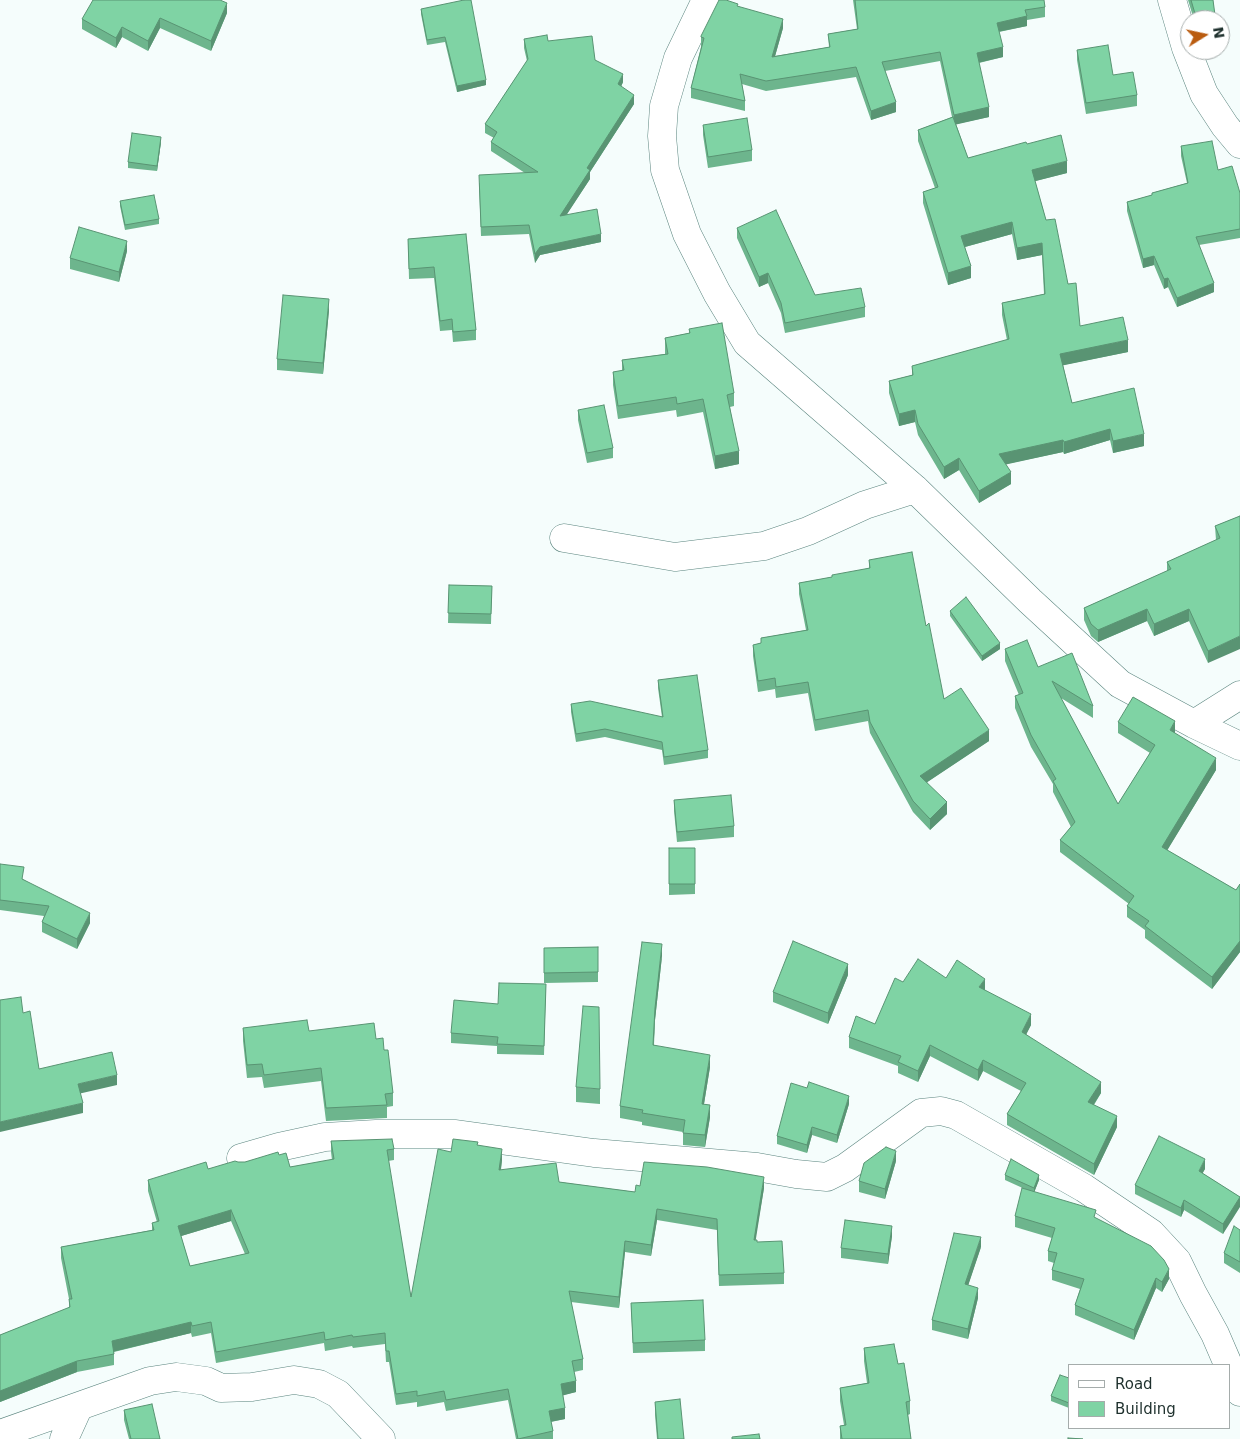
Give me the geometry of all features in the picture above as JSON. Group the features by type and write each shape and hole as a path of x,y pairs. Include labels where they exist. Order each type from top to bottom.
{"street":[{"path":"706,0 678,58 664,106 662,136 666,170 687,234 716,293 748,342 915,489 1030,601 1120,684 1194,724 1240,746"},
{"path":"1172,0 1186,48 1204,94 1224,126 1240,144"},
{"path":"564,538 675,556 764,546 808,531 865,505 915,489"},
{"path":"1194,724 1240,695"},
{"path":"241,1158 279,1147 325,1138 376,1134 456,1134 594,1152 757,1167 796,1174 827,1176 845,1168 921,1113 941,1111 956,1115 1084,1188 1151,1233 1177,1261 1215,1334 1228,1364"},
{"path":"1230,1369 1240,1392"},
{"path":"0,1434 150,1381 176,1377 206,1381 221,1388 252,1387 294,1380 319,1384 338,1394 380,1439"},
{"path":"64,1439 79,1406"}],"building":[{"path":"93,0 220,0 227,3 211,41 160,18 148,41 122,27 116,38 82,19"},
{"path":"471,0 486,80 457,86 445,37 427,40 421,9"},
{"path":"719,0 726,0 738,4 737,6 783,19 772,57 830,47 828,34 858,29 855,0 1044,0 1045,7 1025,10 1027,16 997,23 1003,47 977,53 989,107 954,115 940,52 882,62 896,102 871,111 856,67 766,81 740,74 745,101 691,88 704,38 701,36"},
{"path":"1191,0 1213,0 1214,10 1194,10"},
{"path":"547,35 548,41 592,36 595,60 623,74 618,84 634,95 587,168 590,170 560,216 597,209 601,234 540,247 535,254 529,225 481,227 479,175 538,172 491,142 497,132 485,124 528,59 524,39"},
{"path":"1108,45 1113,75 1133,72 1137,95 1086,103 1077,50"},
{"path":"953,117 968,158 1026,142 1027,144 1061,135 1067,161 1032,170 1046,220 1055,219 1068,284 1076,283 1080,326 1123,317 1128,340 1060,354 1072,403 1134,388 1144,434 1113,441 1110,429 1064,442 1063,440 999,454 1011,472 979,491 959,458 944,467 918,424 915,410 899,414 889,381 913,375 912,366 1009,339 1002,303 1045,294 1042,243 1017,248 1012,222 961,236 971,266 948,273 923,192 938,187 918,130"},
{"path":"747,118 752,150 708,157 703,125"},
{"path":"132,133 161,137 157,166 128,162"},
{"path":"1212,141 1218,170 1232,166 1240,193 1240,229 1196,237 1214,283 1177,298 1168,278 1164,279 1154,256 1143,259 1127,202 1188,183 1181,146"},
{"path":"154,195 159,219 125,225 120,201"},
{"path":"776,210 815,295 861,288 865,307 785,323 781,303 768,273 759,277 737,228"},
{"path":"79,227 127,241 119,272 70,258"},
{"path":"466,234 476,330 453,332 452,319 440,321 434,267 409,269 408,239"},
{"path":"283,295 329,299 323,363 277,359"},
{"path":"722,323 734,393 727,395 739,451 715,456 703,399 677,404 676,397 618,406 613,372 624,370 622,360 668,354 665,338 690,333 689,329"},
{"path":"604,405 613,448 587,453 578,410"},
{"path":"1240,516 1240,636 1208,651 1189,609 1154,624 1147,609 1098,630 1091,624 1084,608 1171,569 1167,562 1220,538 1215,526"},
{"path":"912,552 926,626 929,623 944,699 961,688 989,730 920,776 947,802 930,819 913,801 870,722 868,710 815,720 808,682 776,687 775,678 758,681 753,645 761,643 761,638 808,630 799,583 870,568 869,560"},
{"path":"449,585 492,586 491,614 448,613"},
{"path":"966,597 1000,643 982,656 950,611"},
{"path":"1027,640 1038,667 1072,653 1093,706 1052,681 1118,804 1155,745 1118,722 1133,697 1175,721 1170,730 1216,758 1162,847 1236,890 1240,884 1240,941 1212,977 1145,926 1149,921 1127,906 1134,896 1060,840 1075,822 1053,781 1056,779 1031,735 1015,696 1023,693 1005,649"},
{"path":"697,675 708,750 664,757 662,742 605,729 576,734 571,704 590,701 663,717 658,680"},
{"path":"731,795 734,826 677,832 674,800"},
{"path":"669,848 695,848 695,884 669,884"},
{"path":"0,864 24,867 22,879 90,913 77,939 42,922 49,906 0,900"},
{"path":"793,941 848,964 828,1013 773,992"},
{"path":"642,942 662,944 653,1045 710,1055 702,1104 710,1105 705,1135 683,1133 685,1120 642,1113 643,1110 620,1106"},
{"path":"598,947 598,972 544,973 544,948"},
{"path":"918,959 946,978 957,960 985,979 979,987 1031,1014 1022,1032 1101,1082 1088,1102 1117,1116 1094,1164 1007,1114 1026,1083 983,1060 978,1070 930,1045 918,1071 898,1062 901,1056 849,1037 856,1016 875,1024 895,978 903,982"},
{"path":"499,983 546,984 544,1046 497,1044 498,1037 451,1033 454,1000 498,1004"},
{"path":"21,997 23,1013 30,1011 39,1069 112,1052 117,1075 78,1084 83,1103 0,1122 0,1000"},
{"path":"583,1006 599,1007 600,1089 576,1087"},
{"path":"307,1020 309,1031 374,1023 376,1039 383,1038 384,1050 388,1050 393,1093 385,1094 387,1105 326,1108 321,1068 264,1075 262,1064 247,1065 243,1028"},
{"path":"809,1082 849,1096 837,1135 812,1127 807,1145 777,1136 791,1083 807,1088"},
{"path":"1159,1136 1205,1159 1199,1171 1240,1197 1223,1224 1184,1200 1181,1208 1135,1185"},
{"path":"392,1139 394,1149 387,1150 411,1297 438,1149 451,1152 453,1139 478,1142 477,1145 502,1149 499,1170 556,1163 559,1182 635,1192 636,1185 640,1186 644,1162 707,1167 764,1177 754,1240 757,1240 757,1242 782,1241 784,1273 719,1275 717,1219 657,1209 651,1245 625,1241 619,1297 569,1291 583,1359 572,1361 576,1381 561,1384 565,1408 549,1411 553,1431 518,1439 508,1389 446,1400 444,1391 417,1396 417,1391 396,1394 389,1351 386,1351 385,1333 353,1337 352,1335 325,1340 324,1332 216,1352 211,1322 192,1326 191,1322 112,1341 114,1354 77,1361 0,1391 0,1335 70,1307 69,1299 72,1299 61,1247 154,1230 152,1223 159,1221 148,1180 206,1162 208,1169 235,1161 245,1162 278,1152 279,1155 286,1153 290,1167 334,1159 331,1141","holes":["231,1210 249,1253 190,1266 178,1226"]},
{"path":"886,1147 896,1151 885,1189 859,1181 864,1163"},
{"path":"1011,1159 1039,1175 1034,1188 1005,1175"},
{"path":"1022,1188 1096,1210 1094,1217 1151,1246 1164,1260 1169,1269 1162,1282 1156,1278 1134,1330 1075,1305 1084,1279 1052,1270 1057,1253 1048,1251 1055,1228 1015,1216"},
{"path":"845,1220 892,1226 888,1254 841,1248"},
{"path":"1234,1226 1240,1230 1240,1262 1224,1253"},
{"path":"954,1233 981,1237 965,1284 978,1288 968,1329 932,1320"},
{"path":"703,1300 705,1340 633,1343 631,1303"},
{"path":"894,1344 898,1364 904,1363 910,1401 906,1402 911,1439 842,1439 840,1426 846,1425 840,1388 869,1383 864,1348"},
{"path":"1060,1375 1068,1378 1068,1403 1051,1396"},
{"path":"680,1399 684,1439 658,1439 655,1402"},
{"path":"152,1404 160,1439 131,1439 124,1410"},
{"path":"759,1434 760,1439 732,1439 732,1437"}]}
